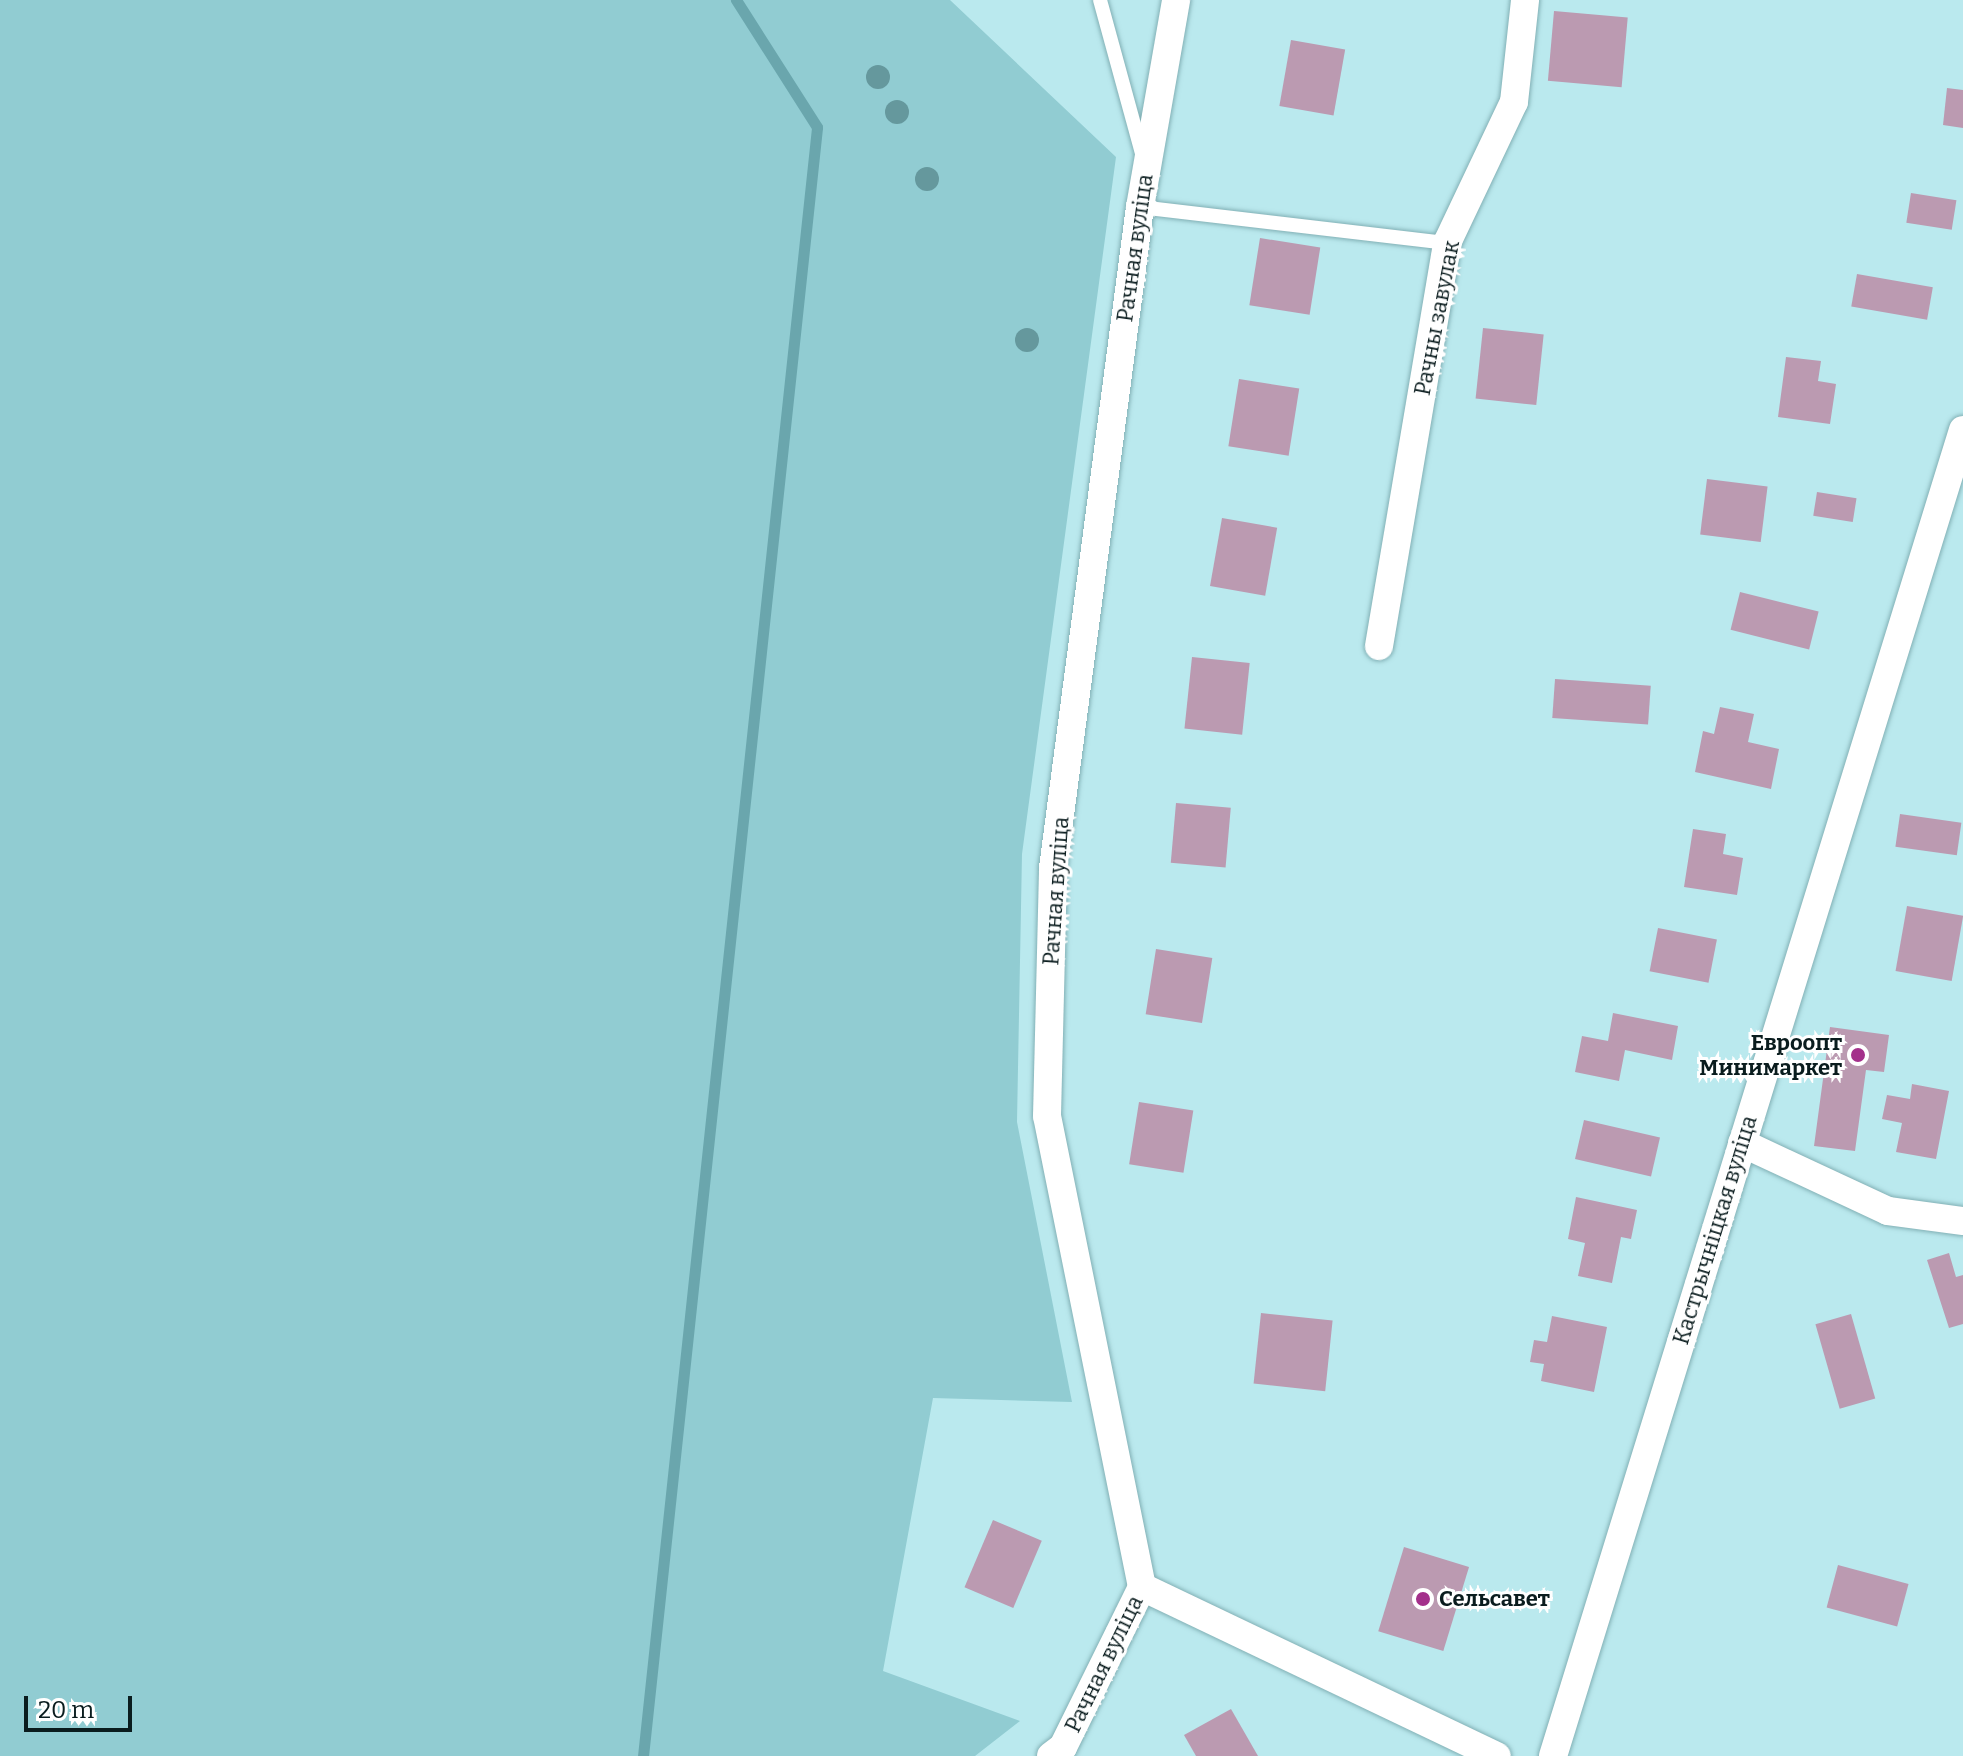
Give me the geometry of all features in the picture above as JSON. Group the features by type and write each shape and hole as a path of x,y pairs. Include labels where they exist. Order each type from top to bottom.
{"street":[{"name":"Рачная вуліца","path":"1051,1756 1063,1747 1142,1587 1047,1116 1053,868 1140,207 1176,0"},
{"name":"Рачны завулак","path":"1379,646 1447,243 1514,102 1525,0"},
{"name":"Кастрычніцкая вуліца","path":"1553,1756 1963,430"},
{"path":"1742,1143 1888,1211 1963,1221"},
{"path":"1142,1587 1497,1756"}],"lane":[{"path":"1100,0 1146,168"},
{"path":"1140,207 1447,243"}],"shaded area":[{"path":"0,0 950,0 1116,157 1022,854 1017,1122 1072,1402 933,1398 883,1671 1020,1721 975,1756 0,1756"}],"building":[{"path":"1554,11 1628,17 1622,87 1548,81"},
{"path":"1291,40 1345,50 1334,116 1279,106"},
{"path":"1947,88 1963,90 1963,128 1943,125"},
{"path":"1911,193 1956,200 1952,230 1906,223"},
{"path":"1260,238 1320,248 1310,315 1249,305"},
{"path":"1857,274 1933,287 1927,320 1851,306"},
{"path":"1483,328 1544,334 1536,405 1476,399"},
{"path":"1786,357 1821,361 1818,381 1836,384 1830,424 1778,417"},
{"path":"1239,379 1299,389 1289,456 1228,446"},
{"path":"1707,479 1768,486 1761,542 1700,535"},
{"path":"1817,492 1857,498 1853,522 1813,516"},
{"path":"1222,518 1277,528 1265,596 1210,586"},
{"path":"1740,592 1819,612 1809,649 1731,630"},
{"path":"1192,657 1250,663 1242,735 1184,729"},
{"path":"1555,679 1651,686 1648,725 1552,718"},
{"path":"1720,707 1754,714 1748,742 1779,749 1771,789 1695,772 1703,731 1714,734"},
{"path":"1176,803 1231,808 1226,868 1171,863"},
{"path":"1900,814 1961,823 1957,855 1895,847"},
{"path":"1693,829 1726,834 1723,854 1743,858 1737,895 1684,887"},
{"path":"1907,906 1963,916 1952,981 1896,971"},
{"path":"1658,928 1717,939 1709,983 1650,971"},
{"path":"1156,949 1212,958 1202,1023 1146,1014"},
{"path":"1613,1013 1678,1026 1672,1060 1625,1050 1619,1081 1575,1072 1582,1036 1608,1041"},
{"path":"1830,1027 1889,1035 1884,1072 1866,1070 1855,1151 1814,1146"},
{"path":"1912,1084 1949,1091 1936,1159 1896,1152 1902,1123 1882,1119 1887,1095 1910,1099"},
{"path":"1139,1102 1193,1111 1183,1173 1129,1164"},
{"path":"1584,1120 1660,1138 1651,1177 1575,1159"},
{"path":"1576,1197 1637,1210 1631,1239 1621,1237 1612,1283 1578,1276 1585,1243 1568,1239"},
{"path":"1949,1253 1956,1277 1963,1275 1963,1324 1949,1328 1927,1260"},
{"path":"1261,1313 1333,1321 1325,1391 1254,1384"},
{"path":"1851,1314 1875,1399 1840,1409 1815,1324"},
{"path":"1552,1316 1607,1327 1594,1392 1541,1381 1544,1364 1530,1362 1534,1340 1547,1342"},
{"path":"993,1520 1042,1541 1013,1608 964,1587"},
{"name":"Сельсавет","path":"1404,1547 1469,1567 1443,1651 1378,1631"},
{"path":"1838,1565 1909,1584 1897,1626 1827,1608"},
{"path":"1231,1709 1258,1756 1196,1756 1184,1735"}],"waterway":[{"path":"643,1756 817,127 736,0"}],"place":[{"name":"Евроопт Минимаркет","path":"1858,1055"},
{"name":"Сельсавет","path":"1423,1599"}]}
